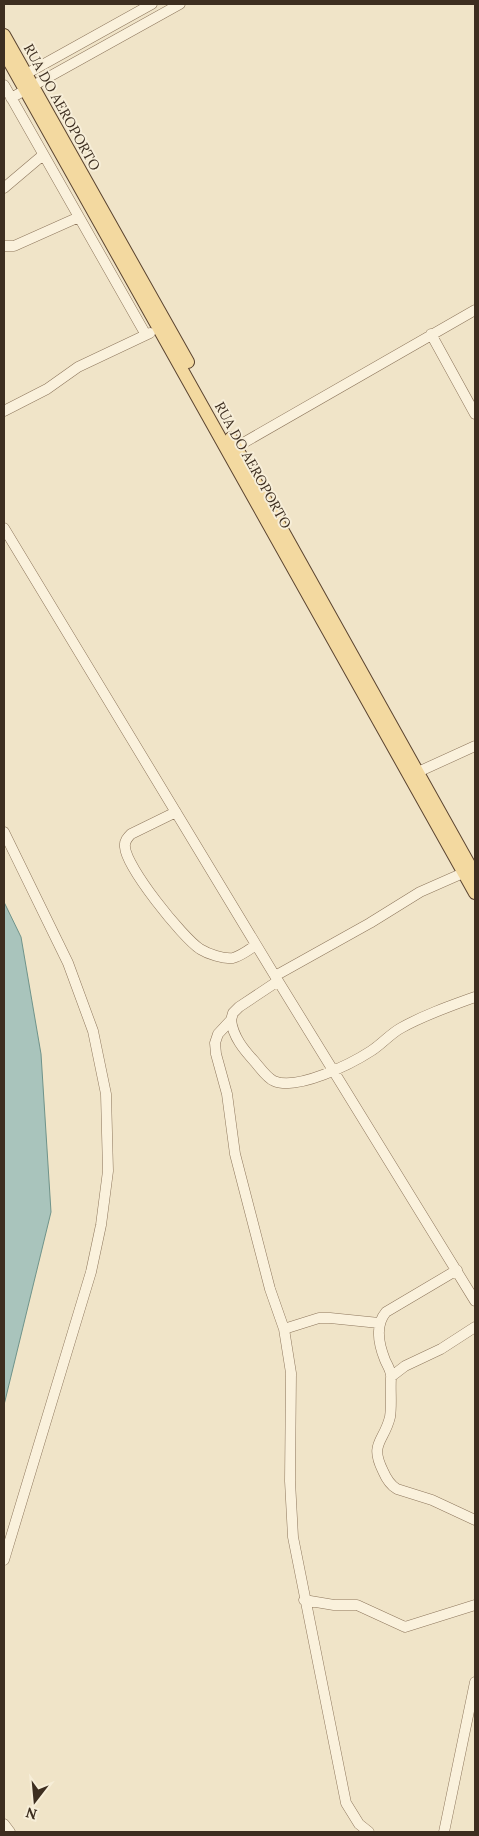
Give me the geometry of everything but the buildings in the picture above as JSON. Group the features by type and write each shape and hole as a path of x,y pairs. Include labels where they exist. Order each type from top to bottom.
{"main road":[{"name":"RUA DO AEROPORTO","path":"4,35 26,74 29,88 159,328 232,450 418,772 472,871 475,893"},
{"name":"RUA DO AEROPORTO","path":"4,52 29,88 232,450 472,871"}],"street":[{"path":"26,74 152,4"},
{"path":"11,98 180,4"},
{"path":"4,86 146,335"},
{"path":"4,188 43,155"},
{"path":"4,246 14,246 79,217"},
{"path":"232,450 475,310"},
{"path":"4,411 47,389 78,368 159,328"},
{"path":"431,334 475,414"},
{"path":"4,528 277,979 335,1070 475,1301"},
{"path":"418,772 475,746"},
{"path":"176,812 126,838 124,845 126,852 142,880 180,931 200,949 216,956 233,958 256,944"},
{"path":"4,832 68,963 93,1031 106,1094 108,1171 101,1225 91,1272 4,1560"},
{"path":"369,1832 359,1824 346,1803 304,1600 293,1537 290,1481 291,1373 284,1329 270,1289 235,1154 227,1094 216,1054 215,1043 218,1034 231,1020 233,1013 277,979 420,892 472,871"},
{"path":"231,1020 234,1033 248,1054 267,1076 276,1082 298,1082 335,1070 370,1052 396,1031 411,1023 475,997"},
{"path":"392,1376 382,1354 379,1323 386,1312 457,1270"},
{"path":"284,1329 319,1318 379,1323"},
{"path":"475,1327 441,1349 406,1366 392,1376 390,1382 390,1414 376,1453 377,1459 392,1486 432,1500 475,1520"},
{"path":"304,1600 334,1605 357,1605 406,1627 475,1605"},
{"path":"444,1832 475,1682"},
{"path":"4,1824 10,1832"}],"water":[{"path":"4,902 21,937 41,1054 51,1212 4,1405"}]}
